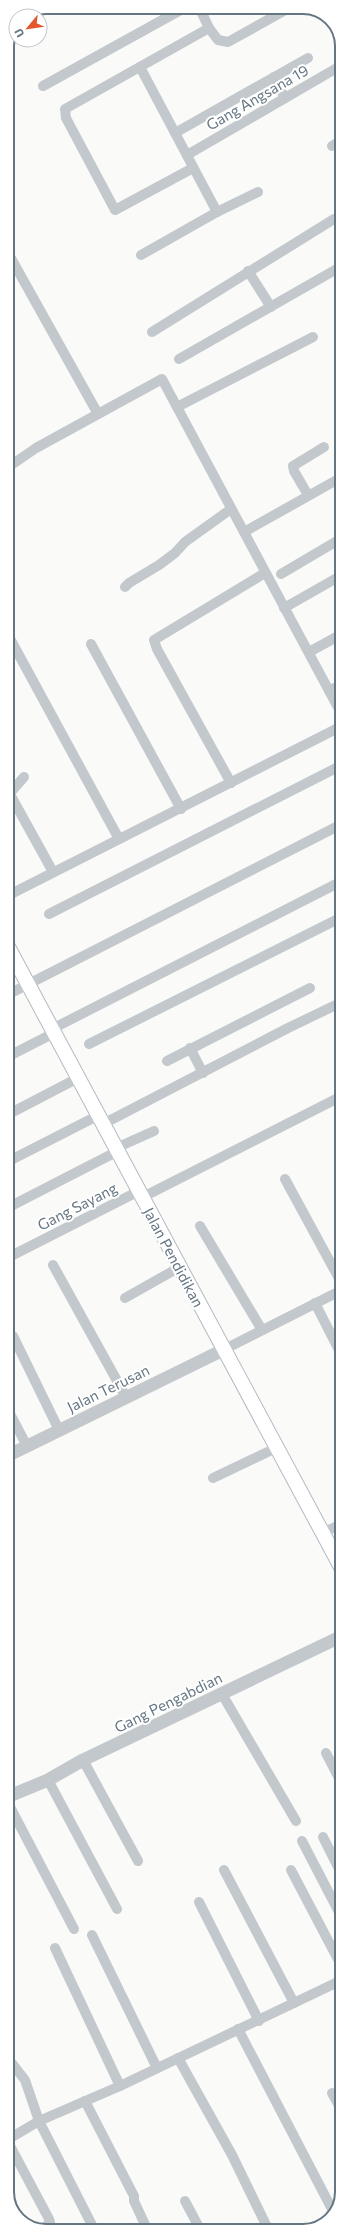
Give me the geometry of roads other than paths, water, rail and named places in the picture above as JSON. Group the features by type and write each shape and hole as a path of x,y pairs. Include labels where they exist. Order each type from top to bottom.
{"main road":[{"name":"Jalan Pendidikan","path":"14,958 335,1556"}],"street":[{"path":"43,86 173,14"},
{"path":"202,14 209,28 220,42 228,42 278,14"},
{"path":"194,168 115,210 66,118 65,109 209,28"},
{"path":"175,133 308,58"},
{"path":"140,67 217,212"},
{"name":"Gang Angsana 19","path":"187,155 335,69"},
{"path":"274,77 285,98"},
{"path":"141,255 217,212 258,192"},
{"path":"152,332 248,271 335,219"},
{"path":"14,264 98,414"},
{"path":"179,359 335,270"},
{"path":"248,271 271,307"},
{"path":"177,407 313,337"},
{"path":"14,463 36,448 162,379 335,701"},
{"path":"308,496 294,470 294,466 324,447"},
{"path":"244,532 335,481"},
{"path":"125,587 159,565 175,553 185,542 232,509"},
{"path":"281,574 335,542"},
{"path":"231,783 157,649 154,640 265,573"},
{"path":"284,608 335,579"},
{"path":"309,652 335,638"},
{"path":"90,644 181,809"},
{"path":"14,647 119,840"},
{"path":"330,691 335,688"},
{"path":"14,892 335,730"},
{"path":"49,914 335,769"},
{"path":"14,789 24,777"},
{"path":"14,801 53,872"},
{"path":"14,990 335,828"},
{"path":"14,1053 53,1031 335,885"},
{"path":"89,1044 335,921"},
{"path":"167,1060 310,988"},
{"path":"14,1159 203,1073 288,1028 335,1005"},
{"path":"190,1048 203,1073"},
{"path":"14,1111 78,1078"},
{"name":"Gang Sayang","path":"14,1255 335,1099"},
{"path":"14,1204 154,1131"},
{"path":"285,1179 335,1271"},
{"path":"200,1226 262,1330"},
{"path":"53,1265 126,1397"},
{"path":"125,1298 180,1267"},
{"path":"223,1350 335,1293"},
{"path":"315,1303 335,1342"},
{"path":"14,1338 59,1430"},
{"name":"Jalan Terusan","path":"14,1452 223,1350"},
{"path":"14,1421 27,1446"},
{"path":"213,1478 276,1448"},
{"path":"322,1533 335,1527"},
{"name":"Gang Pengabdian","path":"14,1794 48,1780 83,1760 335,1639"},
{"path":"219,1696 231,1718 238,1720 296,1821"},
{"path":"326,1753 335,1770"},
{"path":"83,1760 138,1861"},
{"path":"48,1780 117,1910"},
{"path":"14,1814 74,1929"},
{"path":"323,1837 335,1861"},
{"path":"302,1841 335,1905"},
{"path":"224,1870 294,2003"},
{"path":"291,1870 335,1954"},
{"path":"199,1902 259,2021"},
{"path":"92,1935 157,2068"},
{"path":"55,1948 120,2086"},
{"path":"14,2136 39,2121 120,2086 335,1984"},
{"path":"238,2029 331,2208"},
{"path":"178,2058 232,2155 266,2224"},
{"path":"14,2066 25,2080 39,2121 91,2224"},
{"path":"332,2093 335,2098"},
{"path":"85,2101 134,2196 134,2202 145,2224"},
{"path":"14,2153 49,2219 50,2222 48,2224"},
{"path":"185,2201 197,2224"}]}
